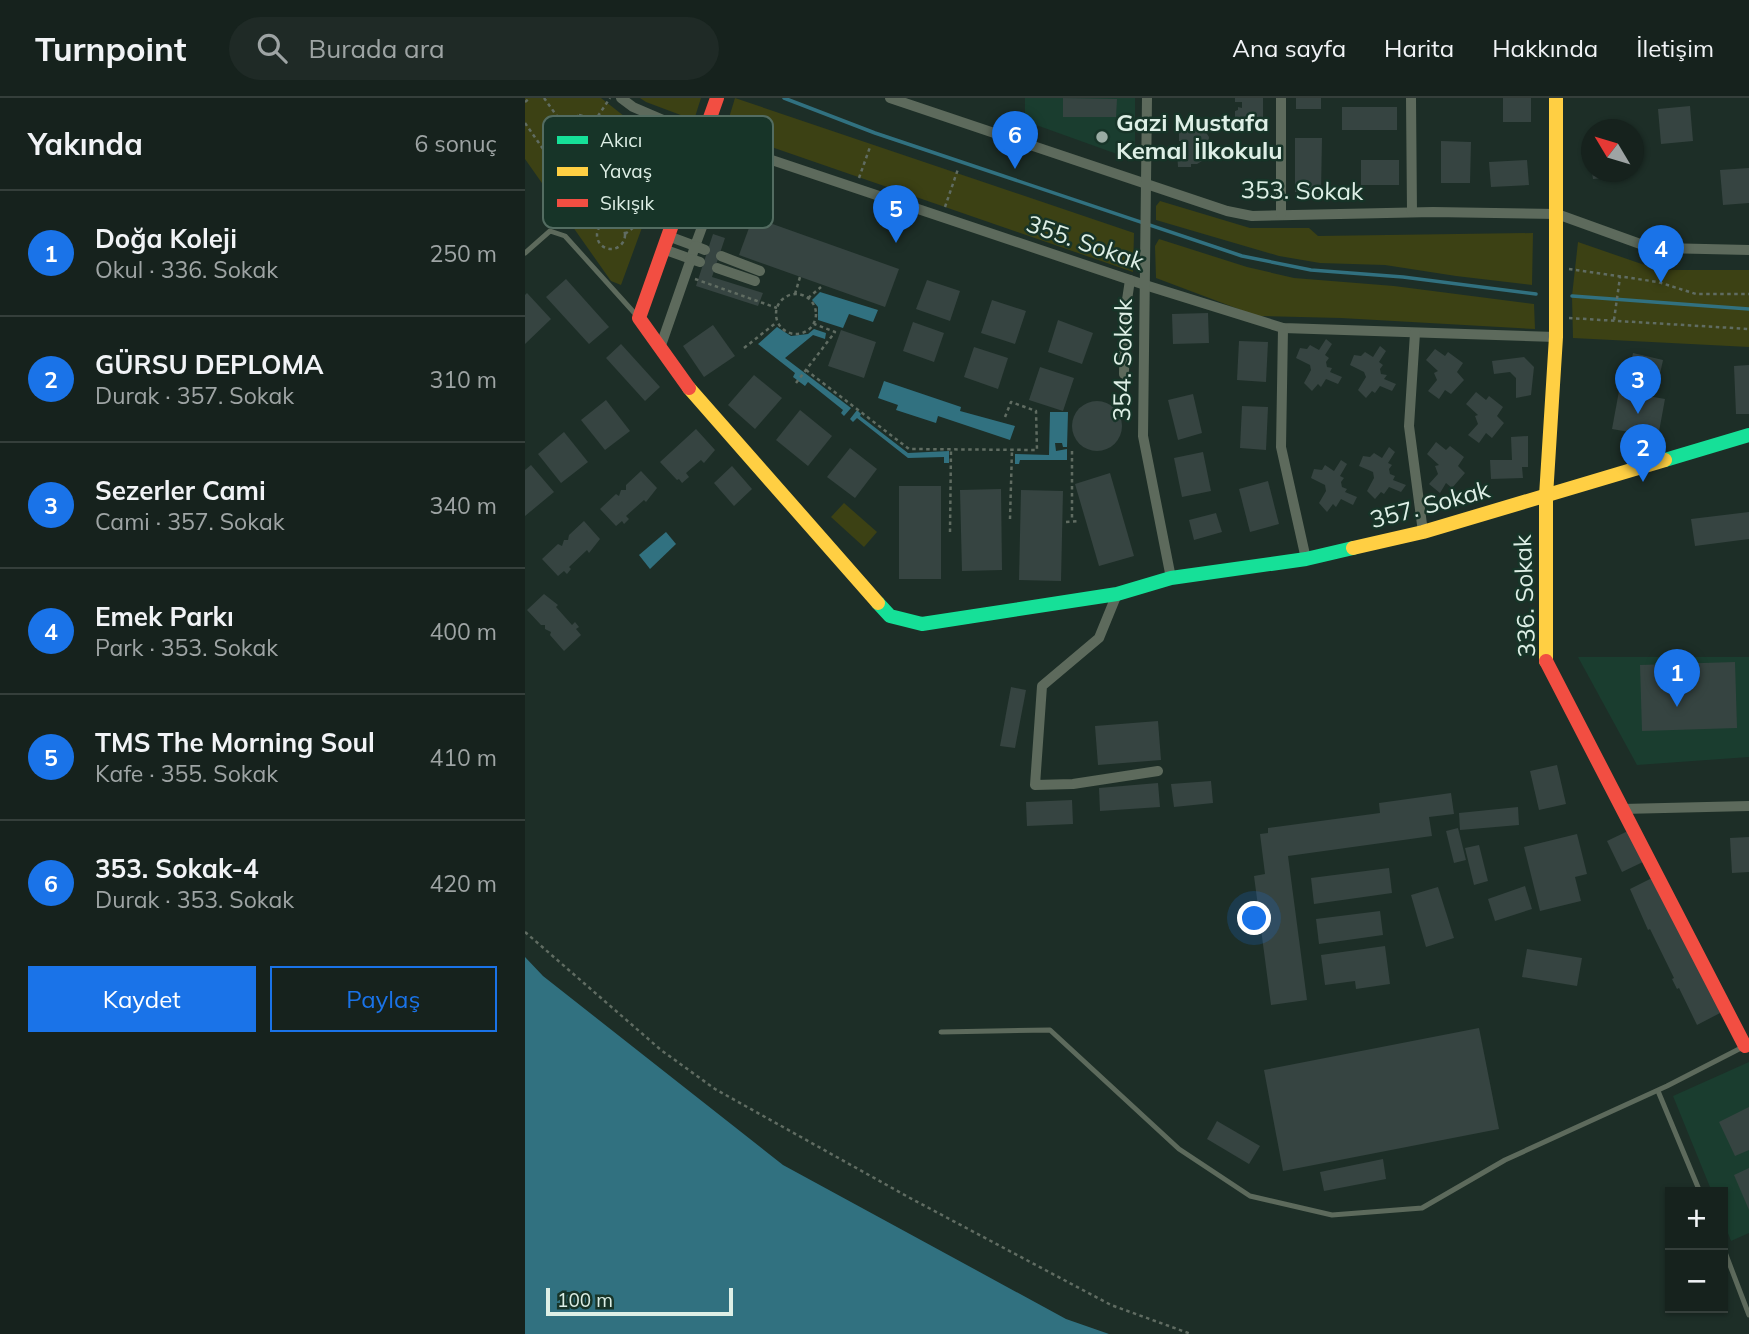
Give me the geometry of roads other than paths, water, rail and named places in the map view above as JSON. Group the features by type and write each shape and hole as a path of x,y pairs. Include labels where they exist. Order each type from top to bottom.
{"street":[{"name":"355. Sokak","path":"621,98 633,107 654,116"},
{"path":"711,116 717,98"},
{"name":"353. Sokak","path":"890,98 1227,211 1252,216 1412,212 1557,214 1661,248 1749,248"},
{"name":"354. Sokak","path":"1147,98 1143,436 1171,578"},
{"path":"1281,98 1281,215"},
{"path":"1411,98 1412,212"},
{"name":"336. Sokak","path":"1556,98 1556,337 1546,496 1546,661 1747,1045"},
{"name":"355. Sokak","path":"773,160 1145,285 1283,328 1556,337"},
{"path":"639,318 671,228"},
{"path":"660,348 706,228"},
{"path":"666,243 700,248"},
{"path":"666,243 695,261"},
{"path":"717,268 758,276 721,256"},
{"path":"1124,374 1125,313 1130,280"},
{"name":"357. Sokak","path":"639,318 697,400 890,616 922,624 1117,594 1171,578 1306,559 1423,532 1749,435"},
{"path":"1283,328 1281,447 1306,559"},
{"path":"1415,333 1409,426 1423,532"},
{"path":"1117,594 1099,639 1042,686 1035,785 1073,784 1158,771"},
{"path":"1622,809 1749,806"}],"lane":[{"path":"525,253 550,231 565,236 639,318"},
{"path":"941,1032 1050,1030 1189,1156 1250,1196 1332,1215 1422,1208 1505,1160 1658,1091 1747,1045"},
{"path":"1658,1091 1698,1187"},
{"path":"1724,1250 1749,1315"}],"water":[{"path":"820,292 878,310 873,322 849,314 843,328 818,320 818,307 812,300"},
{"path":"777,327 791,336 808,334 814,329 826,333 825,339 813,335 785,358 851,408 844,416 841,413 843,410 808,382 805,386 793,377 795,373 758,344"},
{"path":"884,381 961,407 960,411 1015,426 1010,440 938,416 936,423 896,410 898,405 878,398"},
{"path":"857,410 860,416 908,453 949,451 949,463 944,463 944,457 908,458 857,418 853,422 850,419"},
{"path":"1050,412 1068,412 1067,447 1063,447 1062,443 1055,443 1056,451 1067,449 1067,460 1020,460 1019,464 1015,464 1015,454 1049,455"},
{"path":"666,532 676,544 650,569 639,555"},
{"path":"525,957 543,976 783,1165 1066,1319 1109,1334 525,1334"}],"waterway":[{"path":"784,98 875,133 1242,256 1311,270 1403,277 1536,294"},
{"path":"1572,296 1749,309"}],"place":[{"name":"Gazi Mustafa Kemal İlkokulu","path":"1102,137"},
{"name":"353. Sokak-4","path":"1015,169"},
{"name":"TMS The Morning Soul","path":"896,243"},
{"name":"Emek Parkı","path":"1661,283"},
{"name":"Sezerler Cami","path":"1638,414"},
{"name":"GÜRSU DEPLOMA","path":"1643,482"},
{"name":"Doğa Koleji","path":"1677,707"}]}
